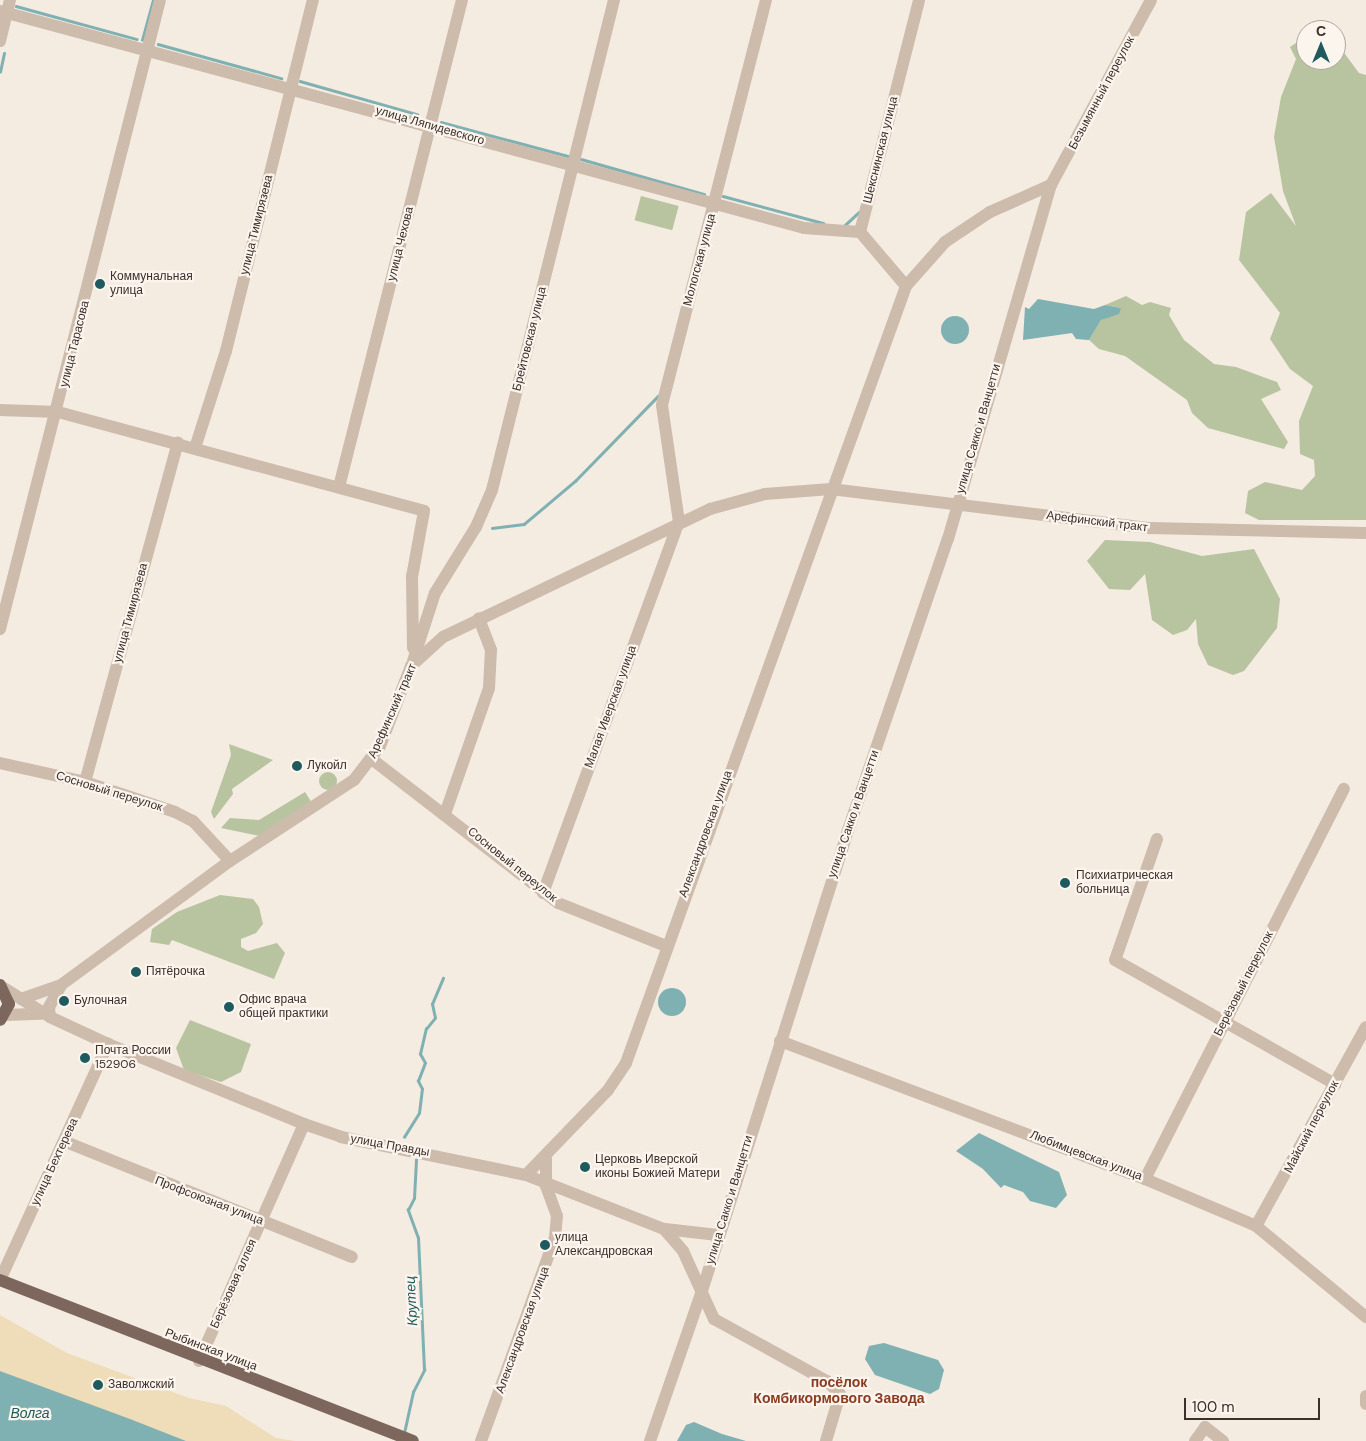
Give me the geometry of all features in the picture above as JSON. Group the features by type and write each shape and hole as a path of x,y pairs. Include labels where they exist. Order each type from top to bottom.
{"main road":[{"path":"2,986 9,1004 2,1019"},
{"name":"Рыбинская улица","path":"0,1280 199,1361 413,1441"}],"street":[{"path":"0,42 4,12 10,0"},
{"name":"улица Тарасова","path":"0,628 58,412 160,0"},
{"name":"улица Тимирязева","path":"195,448 226,351 313,0"},
{"name":"улица Чехова","path":"339,487 462,0"},
{"name":"Брейтовская улица","path":"412,666 435,593 476,528 492,490 614,0"},
{"name":"Мологская улица","path":"679,522 662,405 766,0"},
{"name":"Шекснинская улица","path":"860,232 919,0"},
{"name":"Безымянный переулок","path":"1051,185 1151,0"},
{"name":"улица Ляпидевского","path":"4,12 148,52 291,87 804,228 860,232"},
{"path":"830,489 906,286 924,260 951,238 990,212 1051,185"},
{"name":"улица Сакко и Ванцетти","path":"701,1294 780,1041 958,502 1051,185"},
{"path":"860,232 906,286"},
{"path":"0,410 58,412 424,511 412,577 412,666"},
{"name":"улица Тимирязева","path":"84,782 178,444"},
{"name":"Арефинский тракт","path":"20,999 60,985 230,861 343,788 373,760 412,666 443,637 679,522 757,495 830,489 958,502 1150,528 1366,533"},
{"name":"Александровская улица","path":"526,1175 546,1159 608,1090 626,1063 830,489"},
{"name":"Малая Иверская улица","path":"543,893 679,522"},
{"path":"446,811 489,688 491,650 479,618"},
{"name":"Сосновый переулок","path":"373,760 446,811 543,893 601,922 666,946"},
{"name":"Сосновый переулок","path":"0,762 84,782 175,812 193,822 230,861"},
{"name":"Берёзовый переулок","path":"1146,1179 1344,789"},
{"path":"1157,839 1115,960 1335,1084"},
{"path":"50,1017 50,1007 60,985"},
{"name":"улица Правды","path":"2,986 50,1017 108,1044 304,1124 341,1137 526,1175 546,1186 664,1229 683,1251 701,1294 714,1318 827,1381 840,1394 826,1441"},
{"name":"улица Правды","path":"2,1019 24,1011 50,1017"},
{"name":"Майский переулок","path":"1256,1226 1366,1027"},
{"name":"Любимцевская улица","path":"780,1041 1146,1179 1256,1226 1366,1317"},
{"name":"улица Бехтерева","path":"0,1280 66,1142 108,1044"},
{"name":"Берёзовая аллея","path":"199,1361 304,1124"},
{"name":"Профсоюзная улица","path":"66,1142 352,1257"},
{"name":"Александровская улица","path":"480,1441 555,1238 557,1216 546,1186 546,1159"},
{"path":"664,1229 718,1235"},
{"path":"650,1441 701,1294"},
{"path":"1366,1396 1366,1404"},
{"path":"1194,1441 1205,1427 1223,1441"}],"green space":[{"path":"1296,43 1296,59 1290,47"},
{"path":"1346,55 1359,73 1366,75 1366,520 1259,520 1245,513 1248,491 1265,482 1302,490 1315,476 1314,460 1300,454 1299,421 1313,386 1290,369 1270,339 1280,313 1239,260 1246,212 1271,193 1296,226 1283,191 1274,137 1281,97 1296,59 1296,70 1346,70"},
{"path":"641,196 679,206 672,230 635,220"},
{"path":"1126,296 1142,305 1150,302 1171,308 1169,315 1184,340 1214,364 1236,367 1277,382 1281,390 1261,399 1288,442 1284,449 1208,428 1192,413 1187,400 1125,356 1099,349 1089,340 1101,320 1121,308 1105,305"},
{"path":"1105,540 1150,542 1202,556 1254,549 1280,599 1277,628 1244,671 1233,675 1208,665 1198,644 1196,619 1187,630 1173,635 1152,620 1145,574 1130,590 1109,589 1087,561"},
{"path":"229,744 273,760 232,789 233,794 214,819 211,812 231,755"},
{"path":"324,772 332,772 337,777 335,788 324,790 319,785 319,777"},
{"path":"305,792 312,803 260,836 221,828 230,818 259,820"},
{"path":"220,895 253,899 259,907 263,924 256,933 241,939 241,947 248,951 277,943 285,953 274,979 172,940 169,945 150,942 152,929 177,912"},
{"path":"190,1020 251,1044 241,1072 221,1082 184,1070 176,1048"}],"sand":[{"name":"Заволжский","path":"0,1315 67,1353 189,1398 226,1406 276,1438 295,1441 186,1441 0,1371"}],"water":[{"path":"1038,299 1094,309 1105,305 1121,308 1119,314 1101,320 1089,340 1076,339 1072,333 1023,340 1025,307 1029,309"},
{"path":"955,316 965,320 969,330 965,340 955,344 945,340 941,330 945,320"},
{"path":"672,988 682,992 686,1002 682,1012 672,1016 662,1012 658,1002 662,992"},
{"path":"979,1133 1059,1172 1067,1195 1056,1208 1030,1201 1023,1192 1004,1185 1001,1188 983,1169 956,1151"},
{"path":"884,1343 938,1360 944,1370 939,1389 930,1394 875,1375 865,1359 869,1346"},
{"name":"Волга","path":"0,1371 130,1419 186,1441 0,1441"},
{"path":"694,1422 722,1434 746,1441 677,1441 686,1425"}],"waterway":[{"path":"142,40 153,0"},
{"path":"16,6 137,39"},
{"path":"158,44 281,78"},
{"path":"0,72 4,53"},
{"path":"300,81 417,114"},
{"path":"441,122 568,156"},
{"path":"581,159 704,194"},
{"path":"723,196 823,223"},
{"path":"845,225 859,212"},
{"path":"492,528 524,524 575,481 658,396"},
{"path":"404,1137 419,1113 422,1089 418,1081 425,1063 420,1054 426,1029 435,1018 432,1004 443,978"},
{"name":"Крутец","path":"404,1433 413,1392 424,1370 418,1238 408,1210 414,1198 416,1160"}],"place":[{"name":"Коммунальная улица","path":"100,284"},
{"name":"Лукойл","path":"297,766"},
{"name":"Психиатрическая больница","path":"1065,883"},
{"name":"Пятёрочка","path":"136,972"},
{"name":"Булочная","path":"64,1001"},
{"name":"Офис врача общей практики","path":"229,1007"},
{"name":"Почта России 152906","path":"85,1058"},
{"name":"Церковь Иверской иконы Божией Матери","path":"585,1167"},
{"name":"улица Александровская","path":"545,1245"},
{"name":"Заволжский","path":"98,1385"}],"district":[{"name":"посёлок Комбикормового Завода","path":"839,1390"}]}
